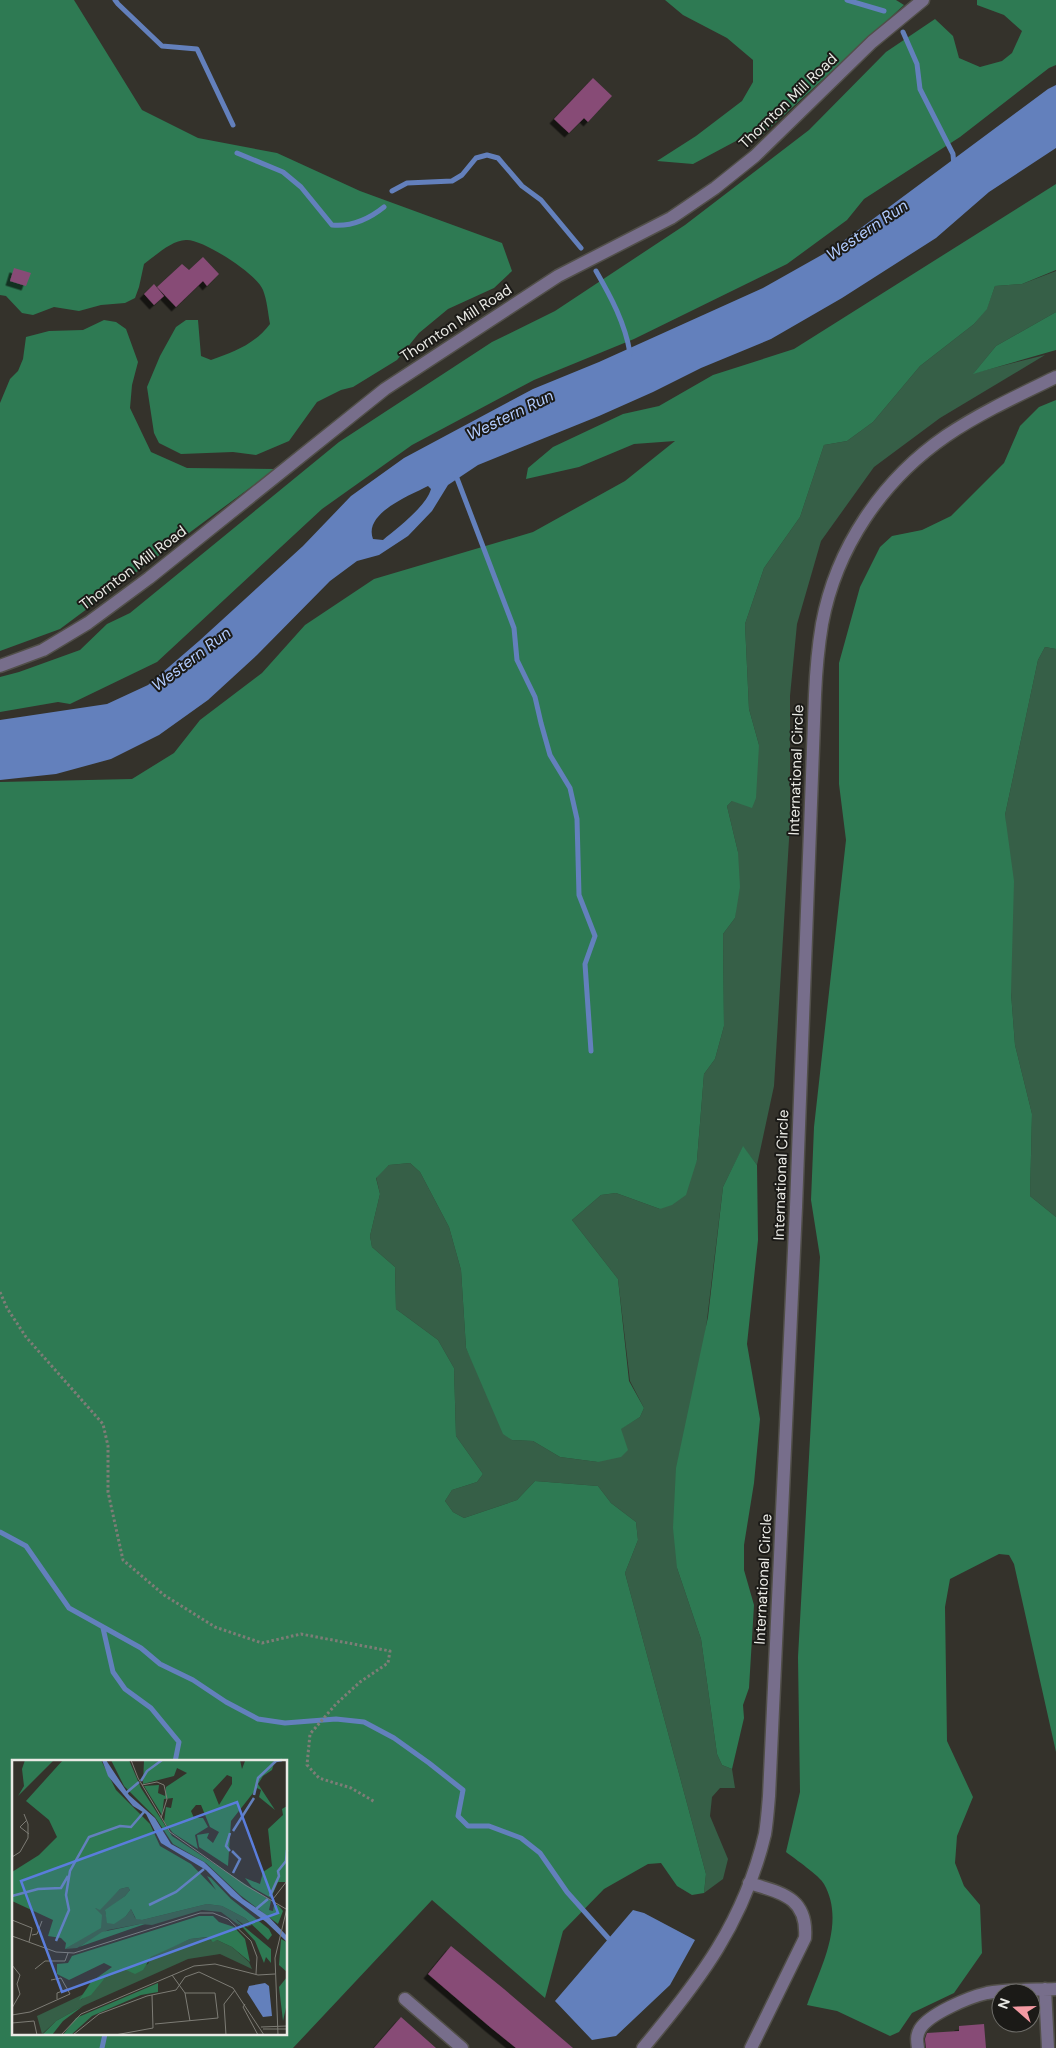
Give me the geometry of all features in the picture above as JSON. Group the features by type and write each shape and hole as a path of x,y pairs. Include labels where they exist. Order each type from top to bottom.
{"street":[{"name":"Thornton Mill Road","path":"0,666 43,650 88,623 149,578 384,389 558,276 671,218 715,188 755,156 872,42 923,0"},
{"name":"International Circle","path":"643,2048 685,1998 722,1943 749,1883 765,1832 769,1796 796,1207 815,696 822,623 836,572 846,550 869,511 892,484 916,460 946,436 994,408 1056,377"},
{"path":"749,1883 791,1898 801,1908 806,1924 805,1938 751,2048"},
{"path":"918,2048 916,2036 924,2023 966,2000 987,1994 1050,1989 1048,2048"},
{"path":"405,1999 462,2048"}],"path":[{"path":"0,1292 7,1308 26,1338 102,1424 108,1446 108,1492 123,1560 164,1595 215,1626 262,1643 301,1634 390,1651 388,1663 360,1682 336,1704 310,1734 307,1765 319,1778 351,1788 375,1802"}],"green space":[{"path":"0,0 74,0 142,110 198,138 277,153 360,191 502,243 512,271 494,288 448,309 419,333 397,360 353,387 341,390 317,402 289,441 256,455 233,452 181,454 159,443 154,433 147,387 160,356 176,327 186,320 198,320 201,356 211,360 228,354 258,337 270,324 263,290 251,275 229,259 195,241 182,240 170,245 144,264 135,298 125,303 101,305 79,311 54,307 33,315 22,313 6,296 0,295"},
{"path":"665,0 896,0 904,5 759,138 736,141 693,164 657,161 696,136 742,101 753,82 753,60 727,38 683,15"},
{"path":"977,0 1056,0 1056,65 1049,68 960,137 864,199 847,220 787,264 634,339 534,380 412,445 322,509 157,662 70,704 58,702 0,712 0,677 80,650 107,624 130,613 339,442 492,342 555,311 685,225 809,130 886,52 935,19 953,36 959,58 980,67 1002,61 1012,53 1022,31 1004,15 977,5"},
{"path":"1056,184 1056,270 1022,284 995,286 987,309 974,324 920,366 873,422 847,441 824,445 800,517 764,568 745,624 749,709 759,745 756,798 752,808 732,801 727,806 738,852 740,887 735,918 723,934 724,1026 715,1059 704,1074 697,1160 686,1195 672,1205 660,1209 616,1193 601,1195 572,1220 618,1279 629,1381 644,1408 640,1417 621,1429 628,1450 621,1457 598,1462 560,1457 533,1441 512,1440 503,1434 466,1348 461,1270 449,1227 420,1172 410,1163 389,1165 376,1178 380,1194 370,1236 372,1247 395,1267 396,1309 438,1340 454,1368 456,1436 483,1474 477,1482 452,1490 445,1501 453,1512 464,1518 517,1500 535,1481 598,1486 611,1503 636,1522 638,1540 625,1573 706,1874 704,1893 692,1895 677,1886 661,1863 648,1864 604,1889 563,1931 545,1998 432,1900 293,2048 0,2048 0,782 132,779 174,753 200,720 262,673 305,625 374,579 533,532 625,481 675,441 634,444 579,467 526,479 528,468 553,447 623,414 659,406 713,375 794,349"},
{"path":"1056,271 1056,312 996,346 974,373 1045,355 940,418 874,467 821,541 797,624 790,696 790,823 774,1086 757,1165 743,1147 723,1187 677,1568 701,1639 717,1754 722,1765 732,1769 735,1788 720,1788 712,1797 710,1816 728,1859 723,1879 704,1893 706,1874 625,1573 638,1540 636,1522 611,1503 598,1486 535,1481 517,1500 464,1518 453,1512 445,1501 452,1490 477,1482 483,1474 456,1436 454,1368 438,1340 396,1309 395,1267 372,1247 370,1236 380,1194 376,1177 389,1165 410,1163 420,1172 449,1227 461,1270 466,1348 512,1440 533,1441 560,1457 598,1462 620,1429 640,1417 644,1408 630,1381 618,1279 572,1220 601,1195 616,1193 660,1209 697,1160 704,1074 715,1059 724,1026 723,934 735,918 738,852 727,806 732,801 759,745 749,709 745,624 764,568 800,517 824,445 847,441 873,422 920,366 974,324 987,308 995,286 1022,284"},
{"path":"1056,312 1056,350 973,374 996,346"},
{"path":"104,320 116,322 126,329 138,362 132,385 130,408 151,452 187,468 275,469 60,629 0,651 0,403 10,379 18,371 23,359 26,337 49,331 83,330"},
{"path":"1056,400 1056,649 1045,647 1038,660 1005,815 1014,881 1011,993 1015,1045 1032,1114 1030,1196 1056,1217 1056,1752 1014,1564 1009,1555 999,1554 950,1579 945,1607 947,1741 973,1797 957,1836 955,1863 964,1886 980,1905 982,1953 954,1993 912,2013 899,2032 890,2036 837,2011 807,2005 829,1945 832,1930 830,1899 822,1881 786,1852 800,1792 798,1657 820,1257 811,1200 814,1127 846,840 839,784 839,663 860,587 880,547 892,536 922,530 951,516 1004,463 1020,426 1039,407"},
{"path":"1045,647 1056,649 1056,1217 1030,1196 1032,1114 1015,1045 1011,993 1005,815 1038,660"},
{"path":"743,1146 757,1165 758,1240 747,1344 760,1419 754,1483 744,1545 744,1570 754,1605 749,1688 743,1705 744,1718 732,1769 722,1765 717,1754 701,1639 677,1568 673,1528 676,1468 708,1317 723,1187"}],"water":[{"name":"Western Run","path":"1056,85 1056,148 989,192 936,238 842,298 771,339 701,368 599,416 478,465 448,485 432,511 408,536 379,555 357,561 330,581 257,655 208,700 159,735 111,759 56,774 0,780 0,720 107,704 148,685 303,546 351,496 404,458 533,389 599,362 763,288 834,248 1048,89","holes":["428,486 431,489 423,503 403,523 383,540 373,539 372,530 375,521 390,506"]},
{"path":"633,1910 644,1913 695,1940 670,1985 616,2036 592,2040 555,2001"}],"building":[{"path":"593,78 612,96 588,122 584,118 569,133 554,119"},
{"path":"203,257 219,274 207,286 203,281 176,307 157,287 182,264 189,270"},
{"path":"14,268 31,273 26,286 10,281"},
{"path":"154,284 164,296 154,305 144,294"},
{"path":"451,1946 573,2048 516,2048 490,2027 428,1974"},
{"path":"401,2017 436,2048 374,2048"},
{"path":"984,2024 986,2048 926,2048 925,2039 927,2033 959,2031 959,2026"}],"waterway":[{"path":"115,0 162,46 197,49 233,125"},
{"path":"847,0 884,11"},
{"path":"903,32 917,64 920,89 953,154 954,166"},
{"path":"237,153 283,172 301,187 332,225 346,225 360,221 384,207"},
{"path":"392,191 407,183 452,181 462,175 476,158 487,155 498,158 522,186 541,200 581,248"},
{"path":"596,271 621,321 630,353"},
{"path":"455,473 514,628 517,660 535,697 550,755 570,788 577,819 579,895 595,936 585,964 591,1051"},
{"path":"0,1532 26,1546 69,1608 141,1648 160,1664 193,1680 226,1702 258,1719 285,1723 336,1719 364,1722 394,1738 463,1790 458,1816 468,1826 489,1826 521,1838 540,1853 567,1892 609,1939"},
{"path":"103,1628 113,1672 125,1689 151,1708 179,1742 175,1760"},
{"path":"102,2048 105,2036"}]}
